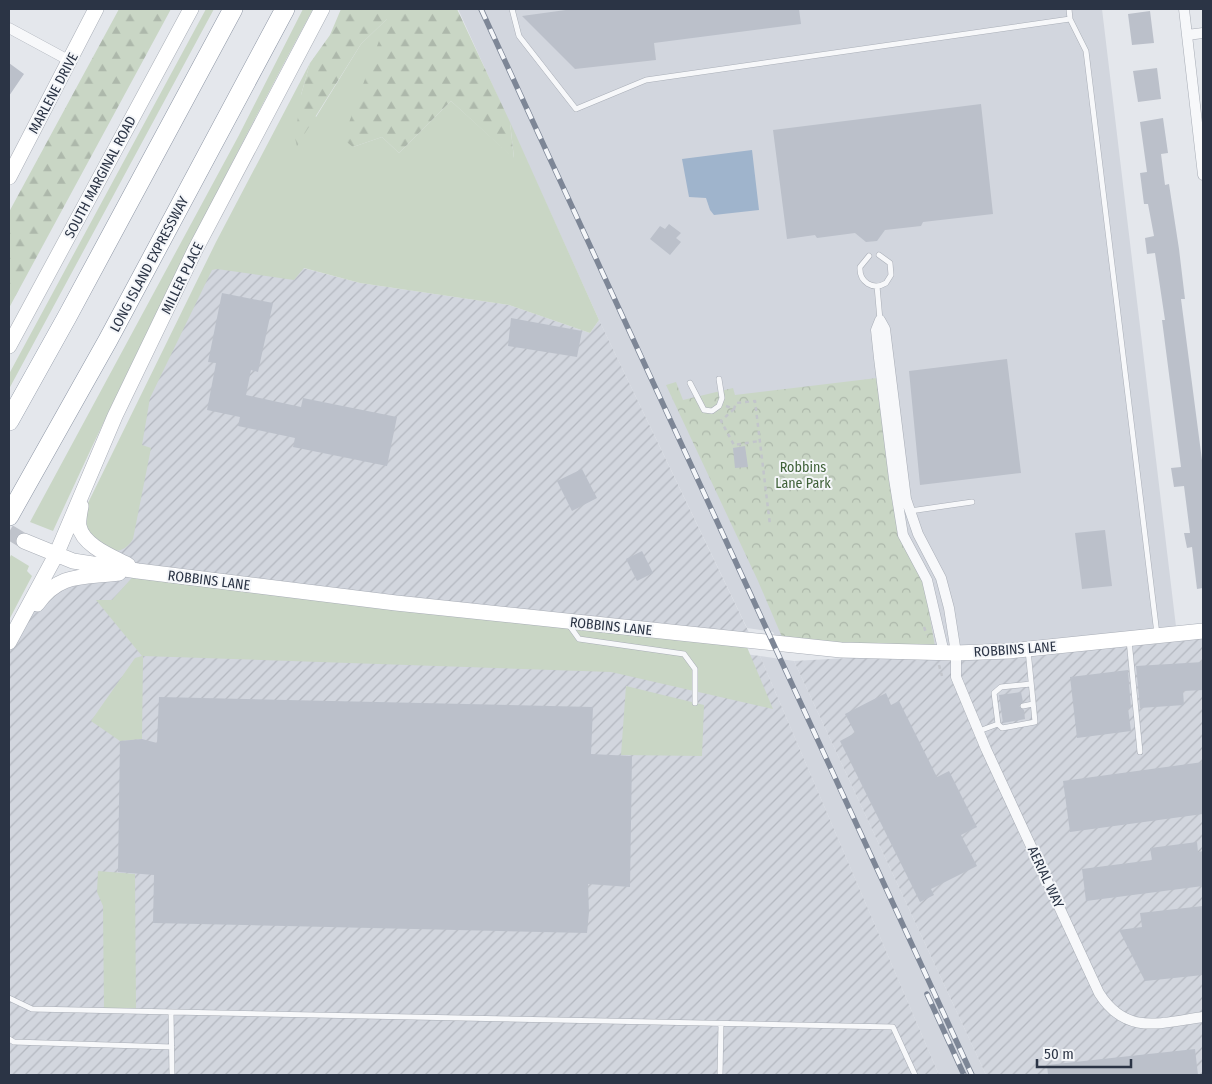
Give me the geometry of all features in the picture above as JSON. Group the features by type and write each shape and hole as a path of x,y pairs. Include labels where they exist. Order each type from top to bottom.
{"highway":[{"path":"9,421 72,309 233,9"},
{"name":"LONG ISLAND EXPRESSWAY","path":"13,509 113,331 285,9"}],"street":[{"name":"MARLENE DRIVE","path":"9,177 96,9"},
{"name":"SOUTH MARGINAL ROAD","path":"9,346 191,9"},
{"name":"MILLER PLACE","path":"9,643 56,555 97,459 195,250 322,9"},
{"path":"1184,9 1203,175"},
{"path":"9,28 70,61"},
{"path":"1187,35 1203,33"},
{"path":"880,320 885,328 906,499 918,534 940,578 948,608 950,653"},
{"path":"880,320 876,330 903,535 927,580 950,653"},
{"path":"97,459 81,505 79,526 84,537 95,546 138,571"},
{"name":"ROBBINS LANE","path":"24,541 73,561 138,571 396,603 841,650 950,653 1028,649 1203,631"},
{"path":"9,643 44,595 58,583 68,579 138,571"},
{"name":"AERIAL WAY","path":"950,653 956,677 979,732 1108,1008 1120,1017 1136,1023 1203,1017"}],"lane":[{"path":"512,9 519,36 576,109 646,80 1070,19"},
{"path":"1069,9 1070,19 1086,51 1157,637"},
{"path":"869,256 860,267 861,276 867,284 877,286 886,283 892,271 890,263 879,255"},
{"path":"877,286 880,320"},
{"path":"690,382 704,410 712,411 720,403 719,379"},
{"path":"910,512 972,502"},
{"path":"566,621 579,638 684,654 694,669 695,703"},
{"path":"1129,640 1140,752"},
{"path":"1028,649 1035,722 1002,728 998,724 998,709 994,693 1001,687 1031,684"},
{"path":"1023,706 1033,704"},
{"path":"979,732 998,724"},
{"path":"9,998 32,1009 893,1027 915,1075"},
{"path":"171,1012 172,1075"},
{"path":"720,1075 721,1024"},
{"path":"9,1039 14,1042 172,1047"}],"path":[{"path":"759,441 734,445 720,421 734,409 736,403 754,401 770,525"},
{"path":"720,403 734,409"}],"shaded area":[{"path":"458,9 1102,9 1177,635 1025,649 779,643 773,632 747,628 599,320"},
{"path":"208,261 303,268 360,283 509,305 590,333 599,320 753,641 188,577 760,656 939,1075 9,1075 9,638 19,622 72,577 154,572 103,547 85,519"},
{"path":"1203,631 1203,1075 986,1075 794,661 992,650"},
{"path":"760,656 794,661 986,1075 939,1075"}],"green space":[{"path":"119,9 171,9 9,308 9,212"},
{"path":"206,9 214,9 9,389 9,374"},
{"path":"303,9 313,9 179,268 53,531 30,522 238,137"},
{"path":"341,9 457,9 510,122 514,159 451,101 399,153 382,137 353,147 343,139 387,19 361,44 297,146 295,138 301,95 310,63 330,35"},
{"path":"388,18 353,147 382,137 399,153 451,101 514,158 510,122 599,320 590,333 509,305 360,283 304,268 294,280 217,269 212,270 150,398 142,445 151,448 133,539 121,550 109,549 103,546 85,532 87,505 216,242 310,63 301,95 316,117 361,44"},
{"name":"Robbins Lane Park","path":"877,378 898,534 924,584 936,652 785,644 758,581 666,385 676,382 683,400 733,388 735,395"},
{"path":"11,555 29,566 27,571 32,576 9,620 9,559"},
{"path":"138,571 744,640 773,709 611,672 143,656 142,739 120,741 91,721 135,658 142,656 96,600 112,600"},
{"path":"626,686 704,705 702,756 621,755"},
{"path":"98,871 135,874 136,1011 104,1010 103,906 97,892"}],"water":[{"path":"752,150 759,210 714,215 706,198 689,197 682,159"}],"building":[{"path":"573,9 799,9 801,24 654,43 656,60 575,69 522,16"},
{"path":"1150,11 1154,43 1132,45 1128,14"},
{"path":"9,63 24,74 9,96"},
{"path":"1157,68 1161,99 1138,102 1133,71"},
{"path":"981,104 993,214 923,222 921,226 885,230 877,241 866,242 855,233 817,238 815,235 787,239 773,130"},
{"path":"1163,118 1168,153 1161,154 1165,185 1169,184 1179,249 1185,299 1181,299 1203,468 1203,588 1197,589 1192,547 1187,548 1184,533 1190,533 1184,486 1174,487 1171,468 1181,467 1162,320 1165,320 1155,253 1147,254 1145,238 1154,236 1148,204 1144,204 1140,173 1147,172 1140,122"},
{"path":"669,224 681,233 676,238 681,242 670,255 650,239 660,226 665,229"},
{"path":"222,293 273,303 258,372 251,370 246,395 301,407 303,398 397,417 387,466 293,447 295,438 238,426 240,417 207,410 216,363 208,362"},
{"path":"511,318 582,331 577,357 508,346"},
{"path":"1007,359 1021,473 920,485 909,371"},
{"path":"745,446 748,467 735,468 733,448"},
{"path":"582,469 597,498 572,511 557,481"},
{"path":"1105,530 1112,586 1082,589 1075,533"},
{"path":"642,551 653,573 637,581 626,559"},
{"path":"1203,662 1203,690 1183,691 1184,705 1140,708 1136,666"},
{"path":"1128,670 1131,708 1128,708 1131,731 1077,738 1070,677"},
{"path":"1021,692 1023,702 1019,706 1024,710 1025,719 1003,723 999,695"},
{"path":"886,693 891,705 899,701 937,777 949,771 977,827 961,835 977,866 931,889 934,895 920,902 840,741 855,733 845,714"},
{"path":"159,697 593,707 591,754 632,756 630,887 588,884 589,912 587,933 153,923 154,875 118,872 120,741 142,739 157,743"},
{"path":"1203,762 1203,814 1070,832 1063,781"},
{"path":"1197,842 1198,852 1203,851 1203,886 1086,901 1082,869 1152,860 1150,848"},
{"path":"1203,906 1203,975 1145,981 1119,930 1142,927 1140,913"},
{"path":"1195,1049 1198,1075 1048,1075 1047,1065"}],"tunnel":[{"path":"9,532 24,541"}],"railway":[{"path":"481,9 972,1075"},
{"path":"927,994 964,1075"}]}
